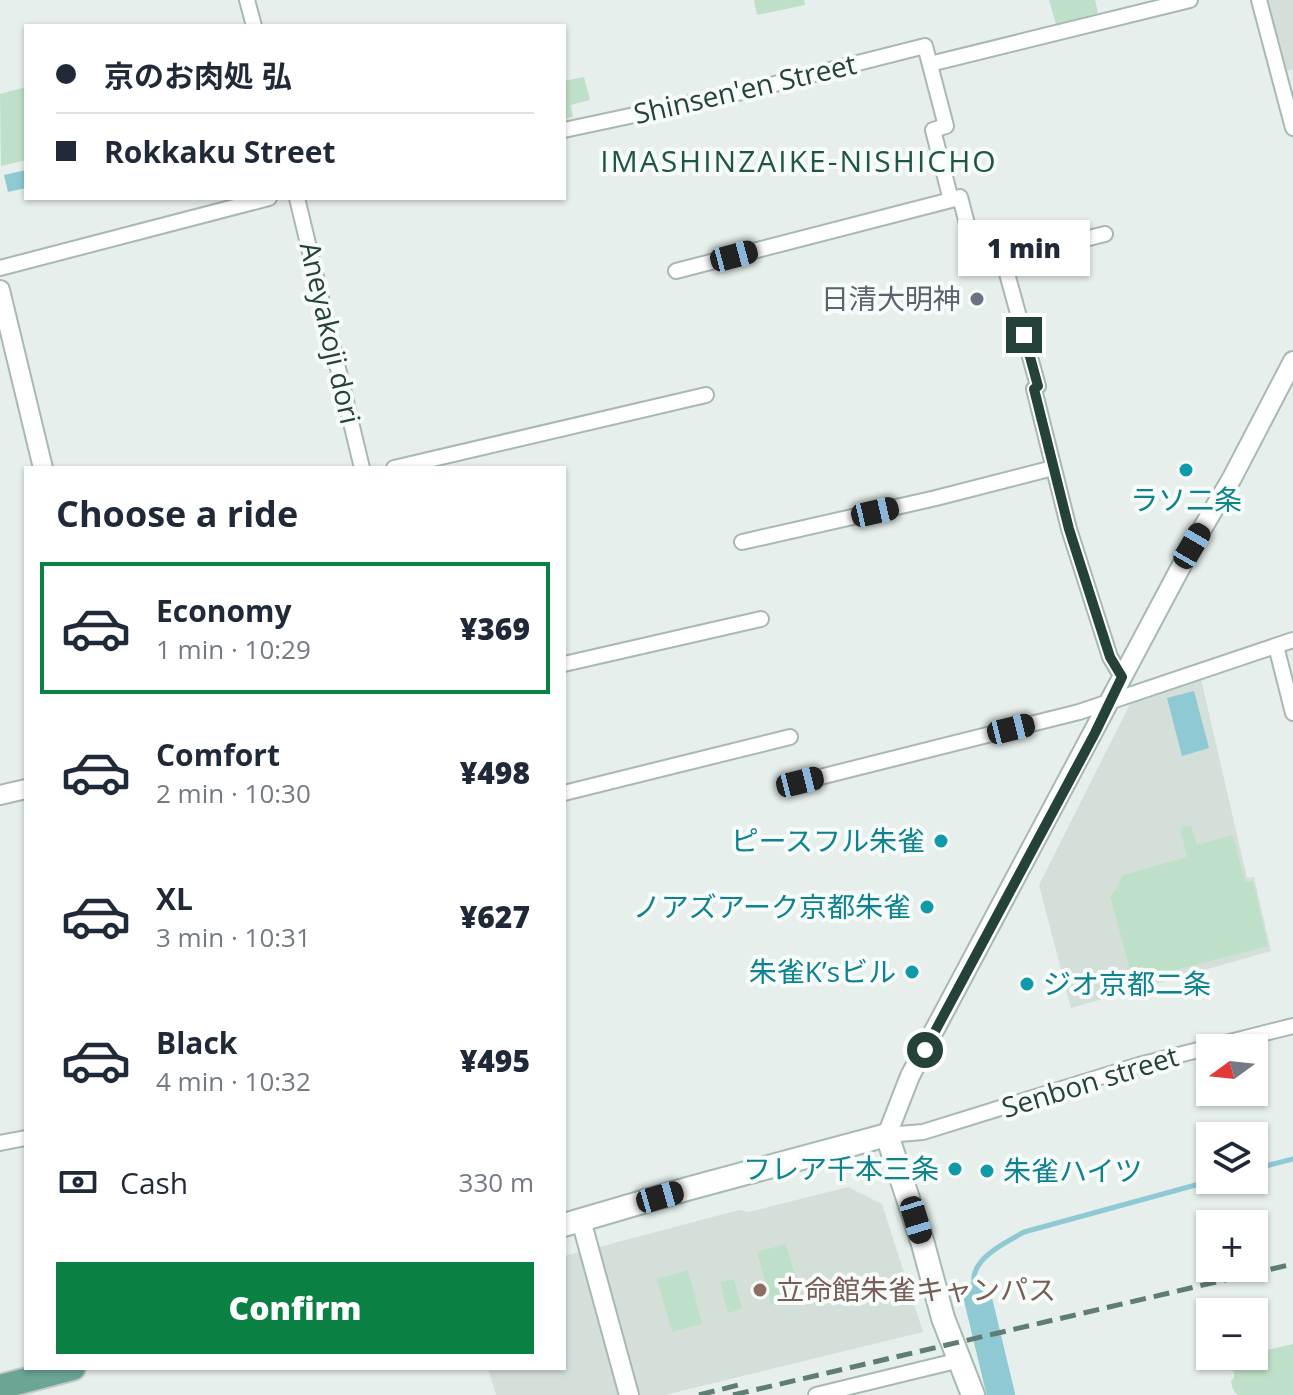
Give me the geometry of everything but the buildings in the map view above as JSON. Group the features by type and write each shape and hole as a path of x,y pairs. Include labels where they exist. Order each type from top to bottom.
{"main road":[{"path":"572,1223 887,1135 923,1244 943,1318 973,1395"},
{"path":"0,1387 65,1370"}],"street":[{"path":"247,0 253,24"},
{"path":"951,200 933,130 946,126 930,64 1190,0"},
{"path":"1259,0 1292,124"},
{"name":"Shinsen'en Street","path":"566,130 747,91 925,46 930,64"},
{"path":"676,271 960,197 977,262 981,265 1105,234"},
{"path":"0,268 261,200"},
{"name":"Aneyakoji dori","path":"297,200 362,466"},
{"path":"1003,259 1038,386 1034,389 1069,529 1110,657 1122,677"},
{"path":"0,290 3,318 42,466"},
{"path":"887,1135 910,1076 1095,733 1109,701 1287,390 1293,361"},
{"path":"403,466 706,395"},
{"path":"742,542 1053,468"},
{"path":"566,664 761,619"},
{"path":"800,782 1079,712 1293,640"},
{"path":"1276,646 1293,713"},
{"path":"566,793 790,737"},
{"path":"0,795 24,789"},
{"name":"Senbon street","path":"887,1135 923,1132 1139,1065 1293,1026"},
{"path":"0,1143 24,1138"},
{"path":"572,1223 629,1395"},
{"path":"816,1395 960,1360"}],"shaded area":[{"path":"1268,0 1293,0 1293,69 1287,71"},
{"path":"1201,679 1247,878 1254,877 1271,951 1071,1008 1039,885 1131,702"},
{"name":"立命館朱雀キャンパス","path":"848,1187 882,1204 923,1332 665,1395 639,1395 599,1247 739,1210 749,1212"},
{"path":"579,1252 618,1395 496,1395 489,1370 566,1370 566,1255"}],"green space":[{"path":"754,0 804,0 805,5 757,15"},
{"path":"1049,0 1095,0 1098,13 1056,24"},
{"path":"584,77 590,100 571,105 573,117 566,119 566,81"},
{"path":"24,88 24,160 1,166 0,94"},
{"path":"1191,825 1197,845 1233,835 1245,882 1253,881 1268,946 1133,981 1110,896 1123,875 1187,857 1180,828"},
{"path":"786,1244 801,1296 771,1304 757,1252"},
{"path":"688,1270 702,1324 672,1332 657,1279"},
{"path":"734,1279 742,1309 728,1313 720,1282"},
{"path":"1293,1344 1293,1395 1238,1395 1232,1387 1234,1372 1231,1370 1268,1370 1268,1350"}],"water":[{"path":"24,170 24,188 8,192 4,175"},
{"path":"1194,691 1209,748 1182,756 1167,698"}],"waterway":[{"path":"1268,1165 1293,1159"},
{"path":"977,1295 974,1276 981,1262 994,1250 1024,1232 1196,1185"},
{"path":"977,1295 1001,1395"}],"railway":[{"path":"733,1395 1293,1264"},
{"path":"699,1395 742,1384"}],"place":[{"name":"日清大明神","path":"977,299"},
{"name":"ラソ二条","path":"1186,470"},
{"name":"ピースフル朱雀","path":"941,841"},
{"name":"ノアズアーク京都朱雀","path":"927,907"},
{"name":"朱雀K’sビル","path":"912,972"},
{"name":"ジオ京都二条","path":"1027,984"},
{"name":"フレア千本三条","path":"955,1169"},
{"name":"朱雀ハイツ","path":"987,1171"},
{"name":"立命館朱雀キャンパス","path":"760,1290"}],"district":[{"name":"IMASHINZAIKE-NISHICHO","path":"799,162"}],"route":[{"path":"925,1050 1122,677 1110,657 1069,529 1034,389 1038,386 1024,335"}]}
